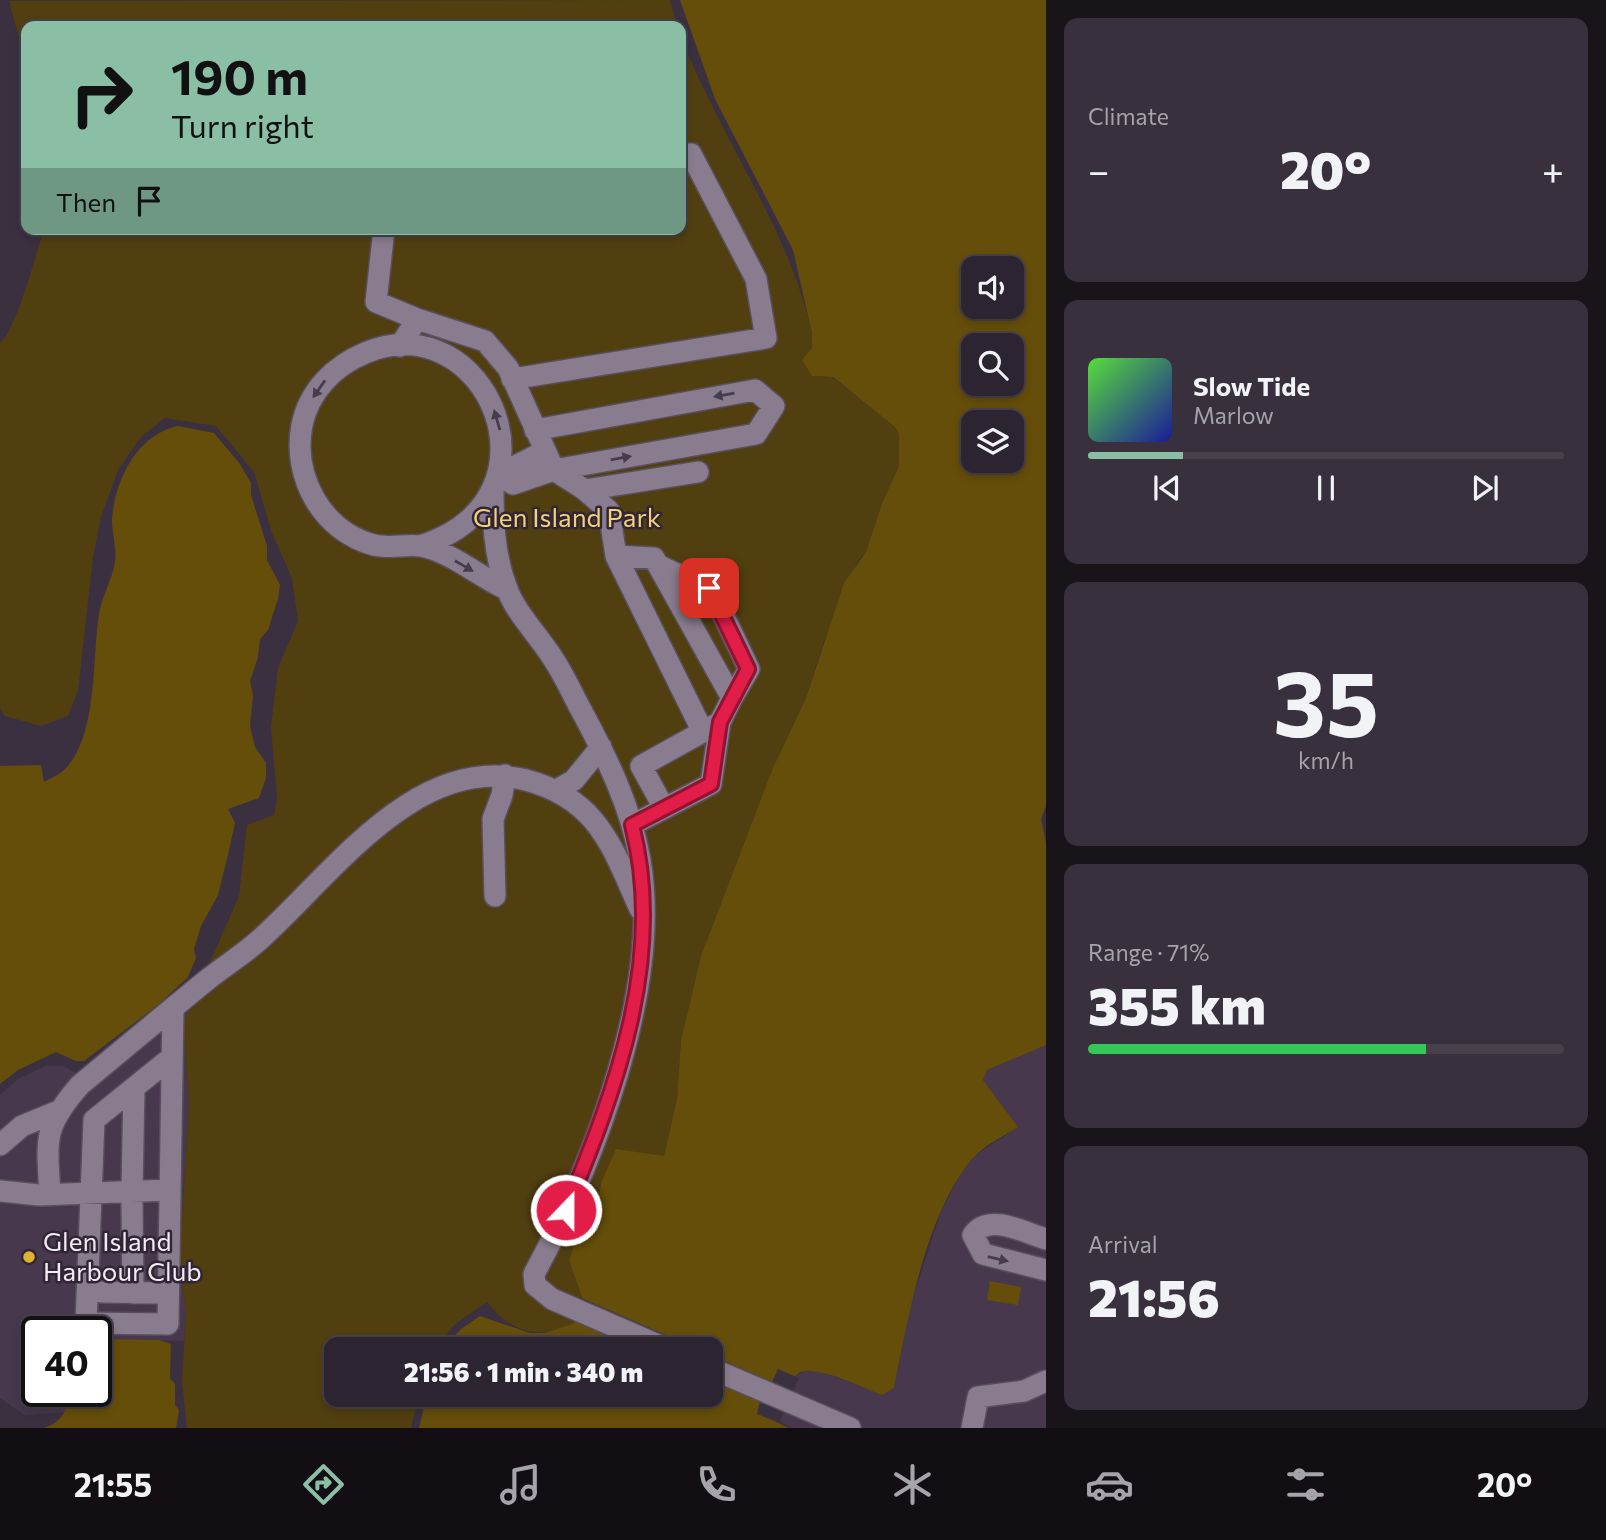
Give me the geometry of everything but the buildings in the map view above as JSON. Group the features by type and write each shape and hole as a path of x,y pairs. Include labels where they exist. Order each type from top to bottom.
{"street":[{"path":"512,379 766,338 756,279 691,154 686,154"},
{"path":"383,235 376,302 416,319 485,341 508,368 549,461 609,511 616,555 712,727 711,784 632,825"},
{"path":"400,346 416,319"},
{"path":"535,430 755,390 774,406 756,434 549,461 501,482 468,523 442,539 421,546 402,548 373,544 340,528 316,503 305,481 300,460 302,423 320,386 352,359 370,351 400,346 429,350 451,359 483,388 492,403 501,431 501,482 493,530 506,589 555,661 601,747 632,825 643,877 644,917 638,984 611,1091 566,1210 534,1274 535,1285 540,1292 571,1308 639,1337"},
{"path":"585,490 698,472"},
{"path":"421,546 453,559 506,589"},
{"path":"616,555 654,558 732,698"},
{"path":"658,565 712,591 748,669 712,727 641,765 664,808"},
{"path":"555,791 574,780 601,747"},
{"path":"50,1195 48,1135 56,1112 80,1085 257,941 344,857 407,805 461,779 510,783 555,791 583,810 598,827 620,863 644,917"},
{"path":"495,896 493,819 510,783"},
{"path":"172,1057 94,1120 86,1323 167,1324 173,1008"},
{"path":"133,1293 134,1088"},
{"path":"7,1139 22,1126 56,1112"},
{"path":"7,1139 32,1138 48,1149"},
{"path":"0,1191 50,1195 91,1192 132,1197 170,1190"},
{"path":"1046,1239 994,1223 982,1227 974,1235 983,1254 1046,1270"},
{"path":"102,1292 168,1293"},
{"path":"723,1374 850,1428"},
{"path":"972,1428 978,1397 1024,1391 1046,1381"}],"shaded area":[{"path":"680,0 1046,0 1046,806 1041,819 1046,843 1046,1045 987,1070 983,1080 1018,1127 974,1157 943,1206 921,1266 894,1388 882,1395 827,1374 815,1371 799,1373 788,1389 776,1422 788,1428 419,1428 424,1407 723,1407 723,1337 454,1337 480,1316 530,1333 545,1333 573,1324 583,1300 569,1261 574,1245 591,1228 601,1183 616,1149 664,1156 677,1099 681,1040 701,956 772,770 806,698 844,583 866,552 883,501 899,466 899,435 896,428 833,377 812,376 802,360 812,348 812,333 793,250 715,99"},
{"path":"178,426 214,433 240,464 251,483 251,495 267,546 267,560 280,585 268,630 260,639 258,657 250,681 253,695 250,726 255,747 266,763 266,778 259,798 228,809 235,823 227,859 218,895 201,926 194,949 196,958 188,977 158,1005 84,1061 76,1061 56,1052 18,1070 0,1084 0,766 41,765 44,782 64,770 76,753 89,716 99,614 115,562 112,520 117,490 130,462 140,449 163,431"},
{"path":"207,969 183,1025 189,1106 179,1264 186,1311 184,1341 112,1339 112,1316 21,1316 21,1407 68,1407 67,1412 25,1415 0,1398 0,1095 18,1079 47,1065 64,1066 76,1073"},
{"path":"1046,1045 1046,1428 789,1428 775,1422 796,1376 804,1371 816,1370 882,1394 894,1388 910,1307 941,1211 960,1175 976,1155 1018,1127 983,1080 986,1070"},
{"path":"990,1281 1021,1287 1018,1305 987,1300"},
{"path":"112,1339 159,1340 171,1344 170,1378 175,1384 175,1405 179,1410 176,1428 44,1428 56,1422 66,1407 112,1407"}],"green space":[{"path":"670,0 676,21 21,21 21,45 9,1"},
{"name":"Glen Island Park","path":"686,49 787,255 811,329 812,376 832,377 896,428 899,435 899,466 883,501 866,552 858,561 824,641 806,698 772,770 701,956 681,1040 677,1099 664,1156 601,1183 591,1228 574,1245 569,1262 583,1300 573,1324 548,1332 526,1330 505,1320 487,1302 454,1325 444,1337 324,1337 324,1407 416,1407 411,1428 187,1428 182,1382 186,1311 179,1264 189,1106 183,1024 239,896 247,825 274,815 277,799 271,727 278,668 298,621 292,578 272,533 254,472 216,426 165,418 141,437 118,470 101,517 93,557 78,691 68,716 41,726 5,716 0,708 0,343 19,308 42,235 686,235"}],"pier":[{"path":"579,1297 671,1337 611,1337 571,1320"},
{"path":"723,1360 772,1382 778,1369 799,1378 780,1421 792,1428 757,1414 760,1401 723,1385"}],"place":[{"name":"Glen Island Harbour Club","path":"29,1257"}],"route":[{"path":"566,1210 611,1091 626,1041 638,984 645,894 632,825 711,784 720,722 748,669 709,588"}]}
